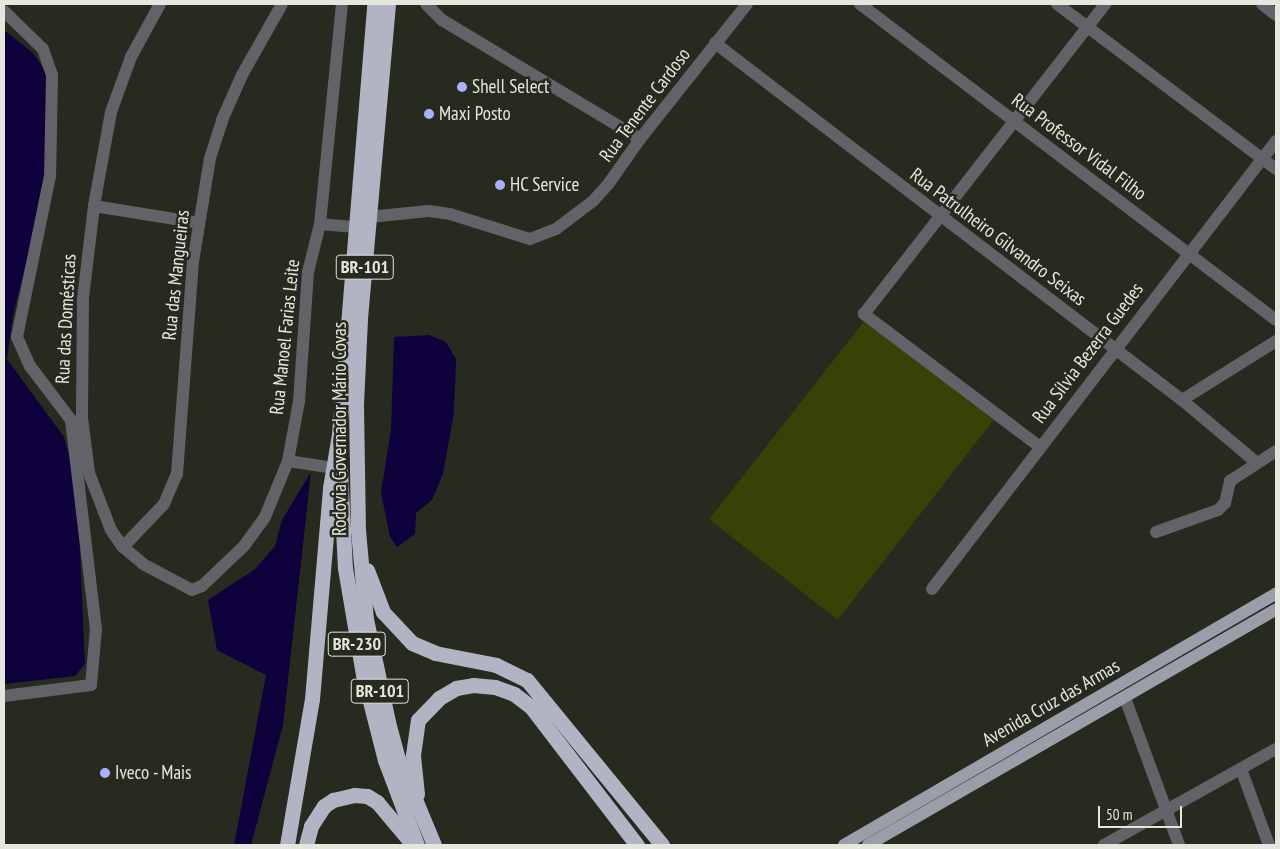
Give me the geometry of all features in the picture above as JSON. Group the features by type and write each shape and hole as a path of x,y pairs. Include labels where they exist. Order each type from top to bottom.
{"highway":[{"name":"Rodovia Governador Mário Covas","path":"339,434 374,4"},
{"name":"Rodovia Governador Mário Covas","path":"388,4 369,217 356,405 358,530 361,582 376,671 397,756 418,812 434,845"},
{"path":"287,845 312,699 334,468 339,434"},
{"name":"BR-230","path":"339,434 345,568 363,674 385,760 417,845"},
{"path":"358,530 375,594 396,629 412,642 435,653 496,665 528,680 662,845"},
{"path":"418,812 412,755 418,720 439,698 456,688 473,685 495,687 514,694 531,707 637,845"},
{"path":"306,845 311,826 324,806 333,800 354,795 377,802 413,845"}],"main road":[{"name":"Avenida Cruz das Armas","path":"844,845 1276,594"},
{"name":"Avenida Cruz das Armas","path":"868,845 1276,609"}],"street":[{"name":"Rua das Domésticas","path":"160,4 131,57 111,112 94,206 83,298 82,418 92,482 111,530 123,546 143,564 192,590 202,586"},
{"name":"Rua das Mangueiras","path":"123,546 164,504 177,474 190,296 199,223 210,158 222,120 242,75 282,4"},
{"name":"Rua Manoel Farias Leite","path":"202,586 227,565 265,518 288,461 299,401 308,272 320,224 342,4"},
{"path":"426,4 433,13 640,139"},
{"name":"Rua Tenente Cardoso","path":"369,217 429,211 450,214 518,238 540,238 572,219 593,201 747,4"},
{"name":"Rua Professor Vidal Filho","path":"860,4 1014,122 1189,252 1276,320"},
{"path":"1057,4 1276,169"},
{"path":"1040,447 864,314 1105,4"},
{"path":"1262,4 1276,15"},
{"path":"4,11 43,49 52,75 50,176 17,337 30,366 71,420 96,629 91,685 4,696"},
{"name":"Rua Patrulheiro Gilvandro Seixas","path":"715,43 1182,400 1256,462"},
{"name":"Rua Sílvia Bezerra Guedes","path":"932,589 1276,141"},
{"path":"94,206 199,223"},
{"path":"320,224 356,227"},
{"path":"1182,400 1276,341"},
{"path":"1156,532 1218,510 1225,503 1230,481 1276,450"},
{"path":"288,461 334,468"},
{"path":"1125,698 1179,845"},
{"path":"1104,845 1276,749"},
{"path":"1241,769 1269,845"}],"green space":[{"path":"865,320 993,420 838,620 709,519"}],"shaded area":[{"path":"4,30 33,53 50,78 51,164 13,315 7,359 64,437 77,483 85,664 75,676 4,684"},
{"path":"429,335 446,342 456,359 454,412 443,474 432,500 416,513 415,534 397,547 390,537 381,493 391,429 394,337"},
{"path":"311,472 283,725 251,845 234,845 266,675 217,650 208,600 254,570 275,546 282,520"}],"place":[{"name":"Shell Select","path":"462,87"},
{"name":"Maxi Posto","path":"429,114"},
{"name":"HC Service","path":"500,185"},
{"name":"Iveco - Mais","path":"105,773"}]}
